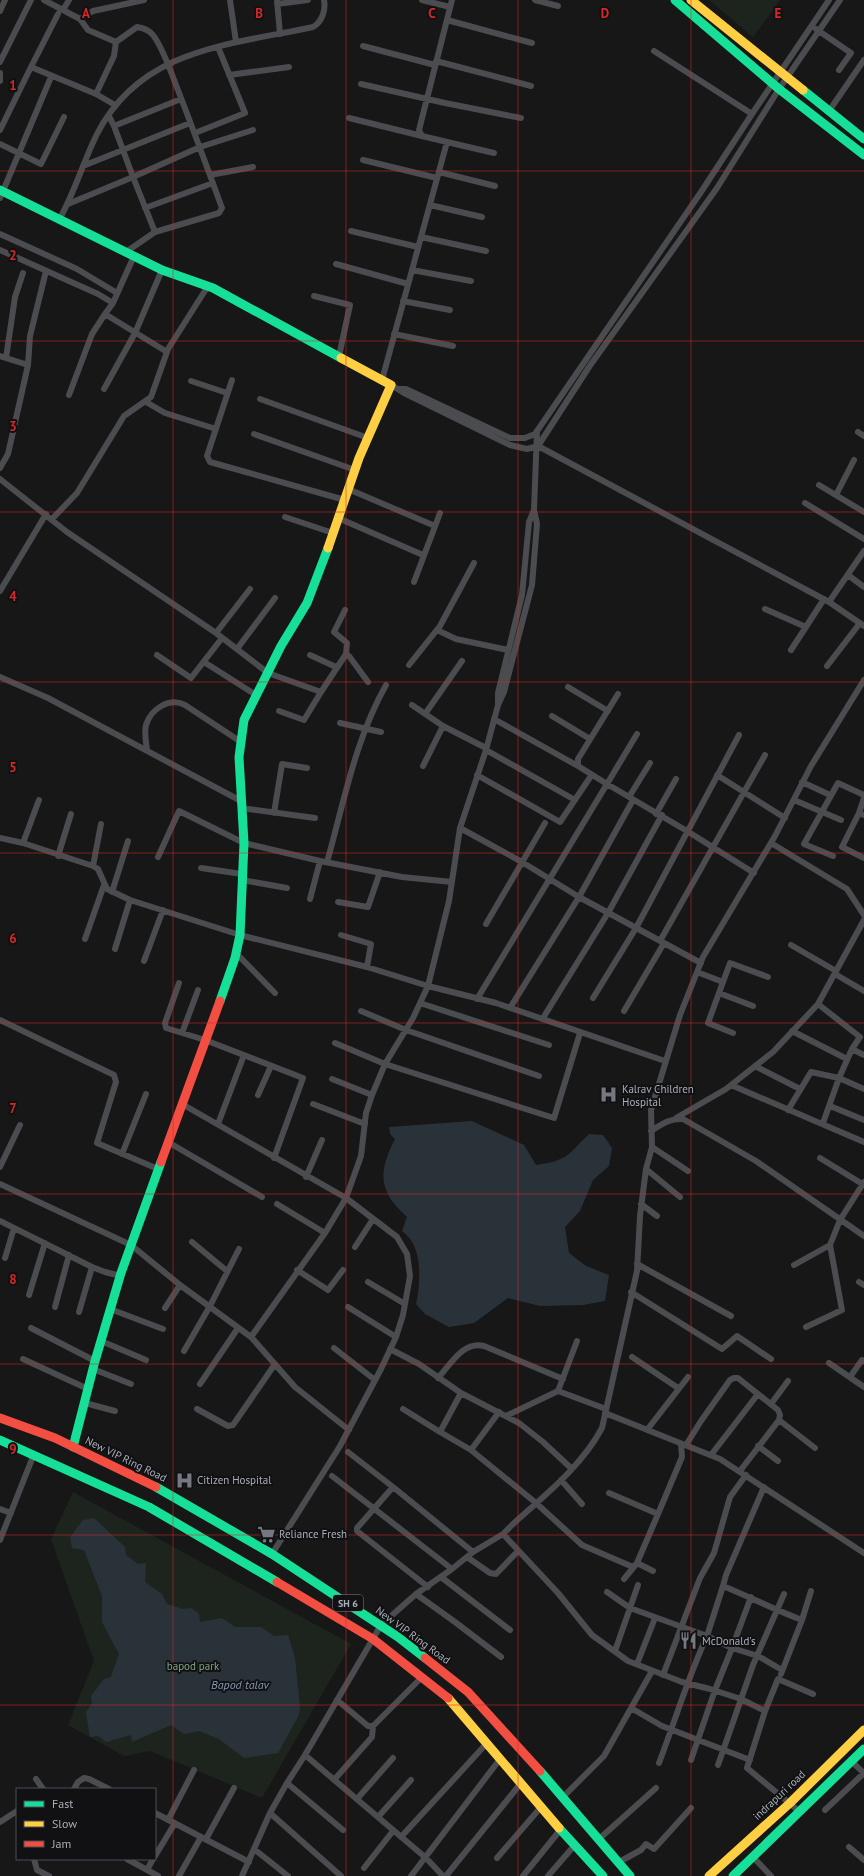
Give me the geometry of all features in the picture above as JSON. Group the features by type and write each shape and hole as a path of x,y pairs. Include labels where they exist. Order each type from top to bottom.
{"street":[{"path":"0,11 5,0"},
{"path":"0,62 31,0"},
{"path":"44,0 80,19 88,30 116,42"},
{"path":"63,10 69,0"},
{"path":"80,19 93,11 144,0"},
{"path":"230,0 236,42"},
{"path":"280,34 277,2 308,0"},
{"path":"59,220 68,204 98,133 116,105 142,80 167,64 186,56 236,42 316,26 324,11 324,0"},
{"path":"422,0 450,7"},
{"path":"422,136 420,126 452,0"},
{"path":"535,0 558,6"},
{"path":"675,0 776,86 864,155"},
{"path":"691,0 864,140"},
{"path":"52,77 1,193 162,270 213,288 404,393 510,445 527,449 538,446 589,367 710,198 829,0"},
{"path":"395,387 406,389 510,438 525,438 537,431 701,192 752,114 776,86 840,0"},
{"path":"0,130 58,14"},
{"path":"447,20 532,44"},
{"path":"812,26 851,53 839,70"},
{"path":"69,395 92,334 113,303 130,254 155,232 222,210 200,147 167,64 153,34 142,28 132,29 116,42 114,56 96,94"},
{"path":"363,46 531,86"},
{"path":"194,133 244,113 218,47"},
{"path":"654,51 752,114"},
{"path":"829,111 864,60"},
{"path":"31,67 96,94 116,105"},
{"path":"229,75 289,68"},
{"path":"0,73 0,82"},
{"path":"361,84 521,118"},
{"path":"114,126 181,99"},
{"path":"109,116 155,232"},
{"path":"0,144 41,164 64,117"},
{"path":"348,118 494,153"},
{"path":"83,166 124,151 190,123"},
{"path":"68,204 200,147 253,130"},
{"path":"382,380 447,142"},
{"path":"363,160 495,186"},
{"path":"210,175 253,167"},
{"path":"145,208 213,183"},
{"path":"701,192 710,198"},
{"path":"430,205 482,217"},
{"path":"688,210 698,215"},
{"path":"351,231 418,247"},
{"path":"0,234 77,269 117,293"},
{"path":"421,237 486,251"},
{"path":"0,250 98,294 113,303"},
{"path":"336,264 408,284"},
{"path":"104,389 135,334 162,270"},
{"path":"412,270 471,281"},
{"path":"0,468 8,454 28,365 30,336 46,271"},
{"path":"22,273 3,357 28,365"},
{"path":"55,522 76,493 124,416 146,402 152,394 167,352 213,288"},
{"path":"314,296 350,305 339,356"},
{"path":"404,301 450,310"},
{"path":"105,314 135,334 167,352"},
{"path":"394,334 452,346"},
{"path":"232,380 207,456 210,462 345,500"},
{"path":"191,381 228,393"},
{"path":"73,1447 110,1309 131,1245 236,953 240,935 244,843 239,757 244,720 281,646 307,603 368,438 395,387"},
{"path":"260,399 368,438"},
{"path":"146,402 165,413 216,429"},
{"path":"498,705 498,693 522,595 529,522 534,510 538,446 537,431"},
{"path":"858,432 864,436"},
{"path":"254,434 355,470"},
{"path":"538,446 826,600 862,625 827,666"},
{"path":"836,495 854,460"},
{"path":"0,479 55,522 216,633 268,673 321,692"},
{"path":"819,485 864,512"},
{"path":"348,489 435,526"},
{"path":"805,503 864,539"},
{"path":"251,1337 297,1270 325,1233 346,1198 361,1156 365,1124 372,1095 385,1064 406,1030 428,986 450,901 460,828 486,749 498,705 504,692 532,585 537,520 534,510"},
{"path":"414,582 440,513"},
{"path":"0,591 46,514"},
{"path":"285,517 333,534"},
{"path":"338,518 424,555"},
{"path":"791,650 806,627 826,600 848,575 864,551"},
{"path":"409,665 437,630 474,563"},
{"path":"848,575 864,587"},
{"path":"216,633 250,589"},
{"path":"237,649 275,598"},
{"path":"765,609 806,627"},
{"path":"279,711 302,720 306,720 336,667 346,654 347,643 334,632 345,610"},
{"path":"437,630 456,639 508,650"},
{"path":"157,655 191,678 222,638"},
{"path":"346,654 368,682"},
{"path":"310,655 336,667"},
{"path":"426,714 462,661"},
{"path":"204,662 256,696"},
{"path":"0,677 48,698 147,750 241,804 274,813 315,818"},
{"path":"242,1876 270,1813 381,1625 416,1594 428,1587 473,1552 503,1534 572,1469 592,1447 602,1428 637,1264 641,1204 646,1169 652,1147 651,1110 680,1015 700,963 772,843 802,782 864,680"},
{"path":"327,862 364,728 386,685"},
{"path":"568,687 608,711"},
{"path":"578,766 578,759 618,694"},
{"path":"147,750 146,731 149,720 157,708 169,703 182,704 241,742"},
{"path":"412,705 443,726 575,800"},
{"path":"552,716 590,739"},
{"path":"494,719 578,766 591,776 714,847 754,873"},
{"path":"340,723 381,732"},
{"path":"423,766 443,726"},
{"path":"477,999 637,734"},
{"path":"593,998 636,928 739,735"},
{"path":"624,1011 765,755"},
{"path":"510,1008 579,897 650,763"},
{"path":"274,813 282,764 308,768"},
{"path":"477,775 560,822 591,776"},
{"path":"717,775 785,818"},
{"path":"543,1018 608,912 659,815 676,779"},
{"path":"802,782 830,795"},
{"path":"833,856 804,844 838,783 864,797 862,814 842,847 864,858"},
{"path":"23,843 39,800"},
{"path":"794,800 841,820"},
{"path":"158,857 179,811 244,843 320,861 380,872 452,882"},
{"path":"58,856 71,814"},
{"path":"486,924 544,823"},
{"path":"93,866 101,824"},
{"path":"460,828 522,862 579,897 700,963"},
{"path":"0,838 23,843 58,856 93,866 98,869 104,885 112,892 130,900 240,935 367,967 428,986 510,1008 543,1018 580,1033 665,1061"},
{"path":"112,892 128,841"},
{"path":"772,843 847,889 864,916"},
{"path":"310,899 320,861"},
{"path":"201,868 287,888"},
{"path":"338,902 368,907 380,872"},
{"path":"84,939 104,885"},
{"path":"115,949 130,900"},
{"path":"144,961 163,910"},
{"path":"651,1131 731,1085 772,1052 818,1004 864,920"},
{"path":"341,935 372,945 367,967"},
{"path":"791,945 864,991"},
{"path":"236,953 275,993"},
{"path":"733,1033 708,1023 730,963 768,978"},
{"path":"697,972 723,982"},
{"path":"179,983 165,1026 169,1029 205,1040 304,1078 274,1158"},
{"path":"182,1033 198,990"},
{"path":"719,993 753,1006"},
{"path":"420,1003 549,1045"},
{"path":"818,1004 862,1035 847,1059 823,1123"},
{"path":"361,1011 406,1030 539,1076"},
{"path":"0,1020 114,1075 116,1082 96,1142 158,1169"},
{"path":"792,1032 847,1059"},
{"path":"335,1043 385,1064 554,1118 580,1033"},
{"path":"852,1049 864,1055"},
{"path":"218,1124 244,1055"},
{"path":"258,1095 271,1066"},
{"path":"755,1066 800,1089"},
{"path":"788,1110 811,1072 839,1078 864,1089"},
{"path":"332,1079 372,1095"},
{"path":"731,1085 820,1124 823,1123 864,1142"},
{"path":"122,1154 146,1094"},
{"path":"182,1104 306,1177 346,1198 397,1237 407,1254 410,1276 405,1304 396,1337 376,1380 340,1446 272,1554"},
{"path":"313,1104 365,1124"},
{"path":"830,1106 864,1120"},
{"path":"676,1118 683,1119 756,1161 864,1236"},
{"path":"0,1167 20,1125"},
{"path":"306,1177 322,1140"},
{"path":"168,1142 262,1197"},
{"path":"652,1147 688,1171"},
{"path":"806,1327 839,1313 843,1308 830,1245 840,1220 864,1184 820,1158"},
{"path":"646,1169 680,1197"},
{"path":"0,1184 131,1245 180,1285 251,1337 295,1387 349,1430"},
{"path":"277,1204 325,1233"},
{"path":"641,1204 657,1216"},
{"path":"355,1247 373,1218"},
{"path":"0,1221 92,1267 121,1276"},
{"path":"5,1258 14,1228"},
{"path":"192,1242 227,1271"},
{"path":"29,1295 45,1243"},
{"path":"794,1265 830,1245"},
{"path":"184,1351 210,1306 239,1249"},
{"path":"55,1307 69,1255"},
{"path":"637,1264 730,1316"},
{"path":"78,1312 92,1267"},
{"path":"297,1270 328,1290 343,1270"},
{"path":"368,1282 405,1304"},
{"path":"165,1308 180,1285"},
{"path":"631,1292 722,1349 737,1336 771,1359"},
{"path":"348,1307 396,1337"},
{"path":"110,1309 163,1329"},
{"path":"31,1328 94,1365 131,1384"},
{"path":"200,1384 238,1328"},
{"path":"101,1341 146,1360"},
{"path":"506,1416 558,1391 577,1341"},
{"path":"438,1378 463,1350 474,1344 484,1346 563,1379"},
{"path":"334,1348 376,1380"},
{"path":"390,1349 419,1364 461,1393 519,1423 543,1442 572,1469"},
{"path":"632,1357 678,1388"},
{"path":"23,1359 88,1389"},
{"path":"850,1377 862,1360 864,1362"},
{"path":"829,1363 864,1387"},
{"path":"197,1409 228,1426 233,1425 275,1364"},
{"path":"647,1430 688,1377"},
{"path":"624,1579 635,1565 658,1514 682,1457 683,1444 730,1380 734,1378 738,1378 771,1404 780,1415 779,1420 740,1471"},
{"path":"771,1404 788,1381"},
{"path":"558,1391 647,1430 720,1459 864,1553"},
{"path":"440,1432 461,1393"},
{"path":"711,1456 758,1394"},
{"path":"85,1403 115,1411"},
{"path":"403,1410 471,1450 536,1503 582,1545 654,1571"},
{"path":"471,1450 499,1412"},
{"name":"New VIP Ring Road","path":"0,1418 55,1438 171,1494 272,1554 381,1625 468,1692 563,1798 630,1876"},
{"path":"779,1420 816,1448"},
{"path":"0,1440 149,1507 373,1639 449,1699 599,1875"},
{"path":"758,1446 778,1461"},
{"path":"348,1452 473,1552"},
{"path":"0,1540 34,1454"},
{"path":"332,1476 452,1569"},
{"path":"662,1675 700,1578 714,1553 730,1497 746,1476"},
{"path":"560,1480 582,1504"},
{"path":"393,1487 357,1531 428,1587"},
{"path":"659,1763 689,1683 693,1666 707,1636 726,1575 764,1487"},
{"path":"609,1492 658,1514"},
{"path":"0,1509 11,1513"},
{"path":"503,1534 518,1552 558,1593 592,1634 628,1661 662,1675 741,1699 764,1711"},
{"path":"467,1557 490,1573 496,1574 518,1552"},
{"path":"441,1577 510,1630"},
{"path":"615,1651 638,1585"},
{"path":"723,1586 751,1597 777,1611 802,1620"},
{"path":"800,1812 748,1769 764,1711 802,1620 811,1591"},
{"path":"607,1592 630,1608 707,1636 732,1648 758,1656 782,1670"},
{"path":"416,1594 501,1657"},
{"path":"718,1765 741,1699 784,1594"},
{"path":"691,1760 715,1690 751,1597"},
{"path":"637,1664 655,1618"},
{"path":"563,1798 604,1756 652,1671"},
{"path":"334,1780 372,1736 373,1726 422,1677"},
{"path":"778,1679 813,1694"},
{"path":"337,1700 368,1726 373,1726"},
{"path":"631,1708 672,1730 750,1760"},
{"name":"indrapuri road","path":"709,1876 790,1803 864,1730"},
{"path":"400,1837 487,1743"},
{"path":"733,1876 864,1748"},
{"path":"305,1755 445,1876 521,1783"},
{"path":"357,1799 393,1758"},
{"path":"410,1876 426,1858 500,1759"},
{"path":"825,1810 864,1773 851,1761"},
{"path":"168,1820 194,1770"},
{"path":"36,1778 42,1788"},
{"path":"75,1788 78,1782 84,1778 107,1788"},
{"path":"378,1817 411,1780"},
{"path":"287,1783 343,1830"},
{"path":"178,1876 234,1788"},
{"path":"599,1839 656,1788"},
{"path":"497,1858 541,1806"},
{"path":"618,1862 641,1850 646,1844 654,1849 691,1808"},
{"path":"0,1822 16,1812"},
{"path":"270,1813 341,1876"},
{"path":"156,1814 249,1862"},
{"path":"156,1854 175,1823"},
{"path":"523,1876 561,1829"},
{"path":"364,1868 394,1831"},
{"path":"548,1876 574,1846"},
{"path":"849,1847 864,1860"},
{"path":"254,1849 288,1876"},
{"path":"753,1857 771,1876"},
{"path":"34,1860 37,1870 49,1876"},
{"path":"129,1860 158,1876"},
{"path":"147,1870 152,1860"},
{"path":"32,1876 37,1870"}],"green space":[{"path":"709,0 780,0 753,37"},
{"name":"bapod park","path":"73,1492 351,1644 262,1798 150,1751 124,1756 68,1725 94,1661 51,1539"}],"water":[{"path":"472,1121 524,1145 536,1165 561,1159 571,1152 589,1134 603,1135 612,1148 609,1166 593,1180 580,1211 565,1227 569,1253 586,1266 609,1275 605,1301 583,1305 540,1306 508,1298 474,1323 449,1327 425,1314 416,1304 419,1281 419,1264 411,1241 402,1231 407,1217 397,1208 390,1198 384,1181 386,1161 395,1139 390,1134 389,1127"},
{"name":"Bapod talav","path":"94,1518 125,1547 126,1555 138,1564 146,1563 145,1582 162,1594 167,1604 183,1609 191,1608 199,1614 200,1622 222,1618 235,1627 261,1627 274,1636 288,1635 295,1658 300,1707 299,1715 278,1753 244,1758 219,1739 199,1731 184,1734 171,1725 132,1742 131,1735 106,1742 98,1736 90,1737 86,1712 92,1703 91,1696 104,1679 111,1677 119,1654 102,1622 102,1596 84,1550 72,1548 70,1537 83,1520"}],"traffic: fast":[{"path":"675,0 779,89 864,155"},
{"path":"803,90 864,139"},
{"path":"0,190 162,270 213,288 341,358"},
{"path":"220,1001 235,958 240,935 244,843 239,757 244,720 281,646 307,603 328,548"},
{"path":"73,1447 95,1361 121,1273 161,1162"},
{"path":"0,1440 149,1507 277,1582"},
{"path":"156,1487 272,1554 398,1637 425,1658"},
{"path":"733,1876 864,1749"},
{"path":"540,1771 630,1876"},
{"path":"559,1828 603,1876"}],"traffic: slow":[{"path":"691,0 803,90"},
{"path":"328,548 359,458 391,385 341,358"},
{"path":"448,1698 559,1828"},
{"path":"709,1876 790,1803 864,1730"}],"traffic: jam":[{"path":"161,1162 220,1001"},
{"path":"0,1418 55,1438 156,1487"},
{"path":"277,1582 373,1639 448,1698"},
{"path":"425,1658 468,1692 540,1771"}],"place":[{"name":"Kalrav Children Hospital","path":"609,1095"},
{"name":"Citizen Hospital","path":"184,1480"},
{"name":"Reliance Fresh","path":"266,1534"},
{"name":"McDonald's","path":"689,1641"}]}
